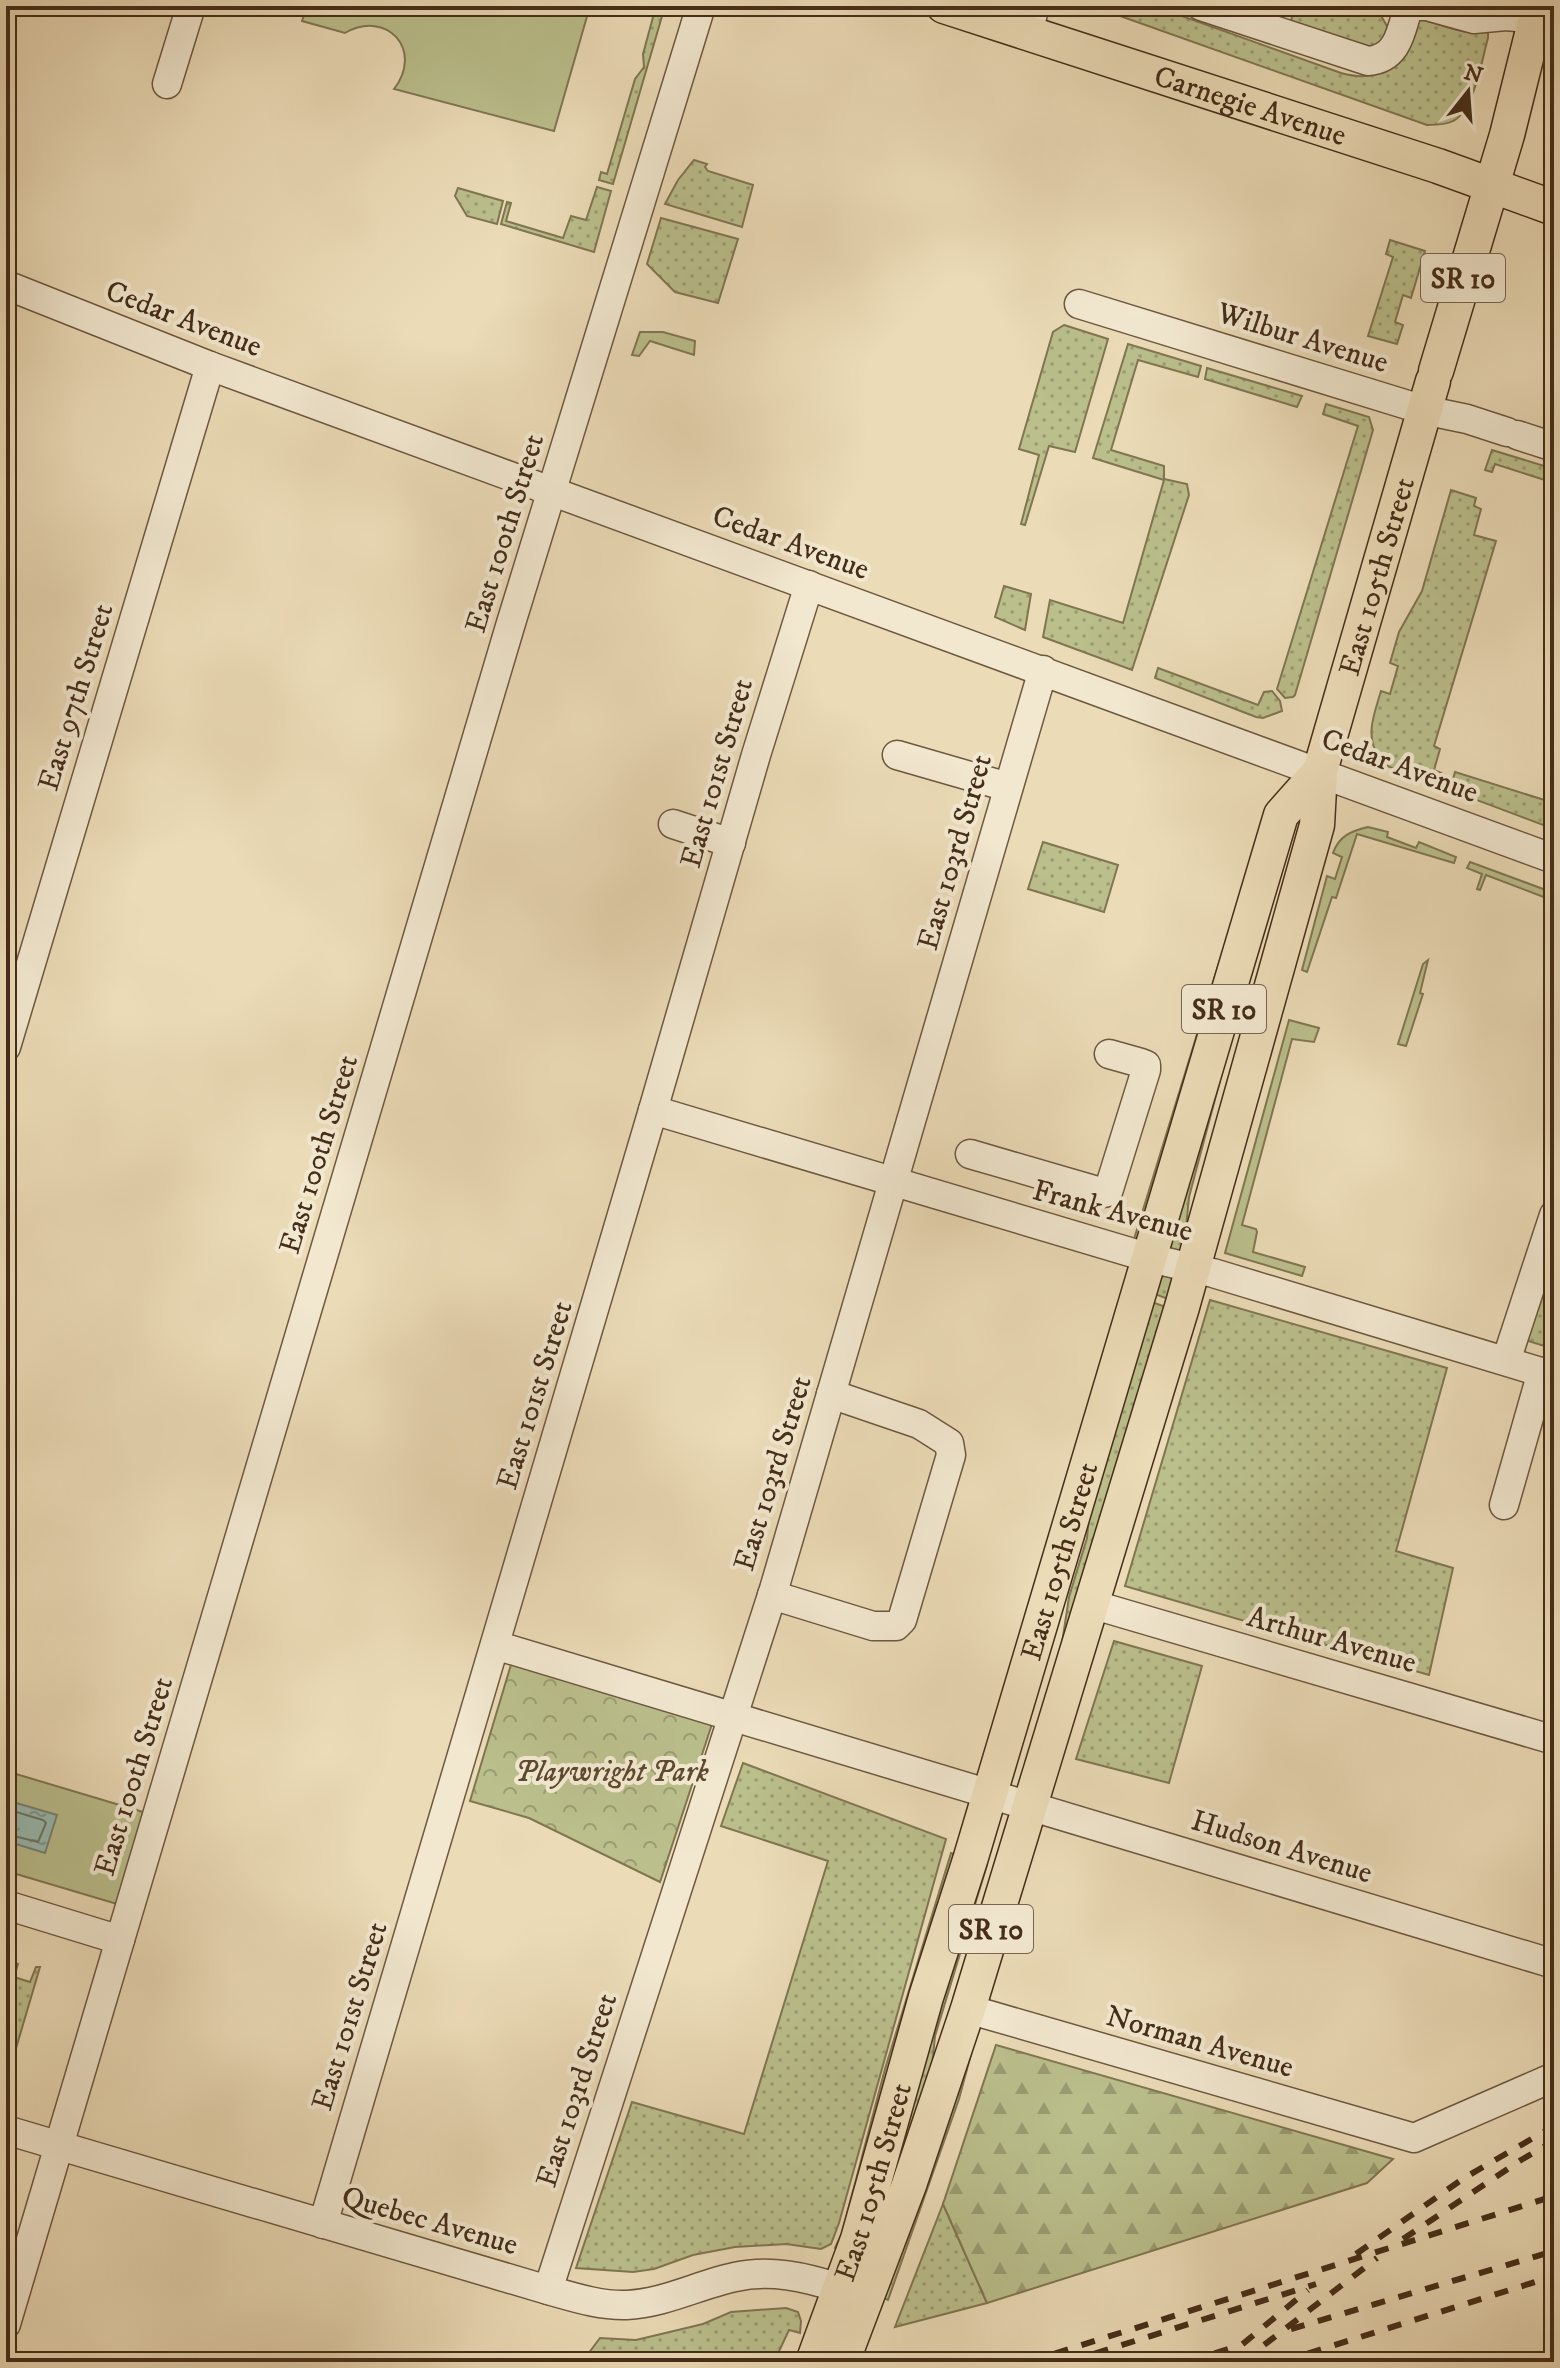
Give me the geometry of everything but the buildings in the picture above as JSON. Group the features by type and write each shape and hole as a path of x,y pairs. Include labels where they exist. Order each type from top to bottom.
{"main road":[{"name":"Carnegie Avenue","path":"944,6 1032,19 1554,208"},
{"name":"East 105th Street","path":"833,2361 909,2185 968,2009 1193,1267 1317,825 1320,771 1431,388 1543,26"},
{"name":"East 105th Street","path":"833,2361 839,2288 873,2190 926,1997 1281,815 1320,771"}],"street":[{"path":"167,84 191,6"},
{"name":"East 100th Street","path":"6,2324 506,638 701,6"},
{"path":"1201,6 1368,61 1379,59 1394,50 1406,7 1427,6 1474,19 1506,16 1543,26"},
{"name":"Cedar Avenue","path":"6,285 210,366 1554,859"},
{"name":"Wilbur Avenue","path":"1079,304 1431,388 1467,419 1554,447"},
{"name":"East 97th Street","path":"6,1047 210,366"},
{"name":"East 101st Street","path":"323,2224 809,585"},
{"name":"East 103rd Street","path":"548,2290 772,1595 1043,670"},
{"path":"897,755 1008,787"},
{"path":"673,824 731,843"},
{"path":"970,1154 1043,1172 1104,1193 1111,1189 1146,1065 1109,1054"},
{"name":"Frank Avenue","path":"653,1110 894,1183 1031,1216 1150,1258 1193,1267 1548,1374"},
{"path":"1031,1216 1040,1207 1043,1172"},
{"path":"1506,1361 1554,1215"},
{"path":"1504,1505 1548,1374"},
{"path":"772,1595 887,1628 896,1626 902,1620 951,1455 949,1443 919,1424 831,1394"},
{"name":"Arthur Avenue","path":"1091,1604 1554,1740"},
{"name":"Hudson Avenue","path":"495,1645 1554,1964"},
{"path":"6,1905 120,1940"},
{"name":"Norman Avenue","path":"968,2009 1414,2138 1554,2077"},
{"name":"Quebec Avenue","path":"6,2130 548,2290 602,2303 626,2305 655,2301 748,2274 799,2276 839,2288"}],"green space":[{"path":"307,6 590,6 554,131 394,89 405,60 403,48 396,37 375,26 360,27 345,33 302,21"},
{"path":"656,6 665,6 613,184 599,180 601,172 607,174 635,79 644,67 643,54"},
{"path":"1092,6 1154,6 1341,73 1360,76 1374,75 1383,69 1402,39 1421,19 1463,31 1488,30 1488,38 1476,84 1466,107 1450,122 1427,125"},
{"path":"1295,6 1357,6 1379,12 1388,28 1379,50 1289,28"},
{"path":"694,160 707,164 705,167 708,171 753,185 742,227 665,204"},
{"path":"597,187 611,191 594,252 501,224 507,202 511,203 506,221 563,238 571,216 586,220"},
{"path":"458,188 503,201 497,224 467,216 455,196"},
{"path":"661,218 738,239 718,303 675,292 647,264"},
{"path":"1390,240 1425,251 1411,298 1403,295 1395,322 1403,325 1397,344 1368,336 1393,257 1386,254"},
{"path":"1064,325 1108,339 1075,452 1049,446 1025,525 1021,524 1039,455 1019,449 1053,332"},
{"path":"640,332 663,332 695,341 694,355 650,341 639,356 632,355"},
{"path":"1128,344 1201,366 1198,377 1138,360 1111,450 1164,466 1164,479 1187,484 1189,495 1132,670 1043,637 1050,600 1123,623 1164,480 1093,458"},
{"path":"1207,368 1302,396 1297,407 1205,379"},
{"path":"1326,404 1369,417 1373,430 1295,695 1285,698 1277,689 1358,426 1323,414"},
{"path":"1492,450 1554,469 1554,483 1495,464 1492,472 1485,470"},
{"path":"1451,490 1476,498 1474,506 1481,509 1474,535 1496,541 1434,746 1440,749 1434,770 1446,775 1443,787 1387,766 1389,761 1380,758 1371,734 1381,691 1390,694 1398,666 1390,663 1399,632 1422,591"},
{"path":"1004,586 1031,594 1025,630 995,617"},
{"path":"1158,668 1258,705 1264,692 1272,691 1280,701 1282,711 1263,718 1256,717 1155,678"},
{"path":"1455,772 1554,803 1554,829 1450,790"},
{"path":"1368,827 1388,832 1387,837 1416,848 1419,842 1456,857 1454,863 1357,834 1307,972 1302,970 1327,876 1335,879 1342,857 1333,853 1346,835"},
{"path":"1043,842 1118,865 1104,912 1028,889"},
{"path":"1470,862 1554,893 1554,901 1486,875 1480,890 1477,889 1482,874 1467,868"},
{"path":"1231,924 1140,1251 1130,1252"},
{"path":"1428,960 1420,993 1423,994 1406,1046 1398,1044 1423,964"},
{"path":"1239,1009 1189,1197 1184,1249 1168,1299 1152,1293"},
{"path":"1289,1020 1319,1028 1314,1042 1292,1039 1242,1225 1256,1229 1253,1252 1305,1267 1302,1276 1225,1253"},
{"path":"1554,1248 1554,1349 1525,1340"},
{"path":"1210,1300 1447,1368 1396,1551 1453,1568 1429,1675 1125,1586"},
{"path":"1149,1301 1166,1307 1062,1643 1069,1597 1087,1538 1091,1493"},
{"path":"1114,1641 1202,1666 1169,1783 1076,1759"},
{"name":"Playwright Park","path":"513,1658 714,1718 660,1882 529,1818 470,1801"},
{"path":"743,1763 946,1839 839,2223 831,2244 821,2249 786,2244 735,2247 633,2272 576,2268 632,2102 744,2134 828,1861 721,1826"},
{"path":"6,1771 143,1812 117,1904 6,1871"},
{"path":"951,1853 956,1855 839,2251 835,2248 842,2233 885,2069"},
{"path":"979,1863 987,1865 935,2036 930,2087 869,2241"},
{"path":"9,1960 18,1964 14,1977 30,1982 36,1967 40,1967 6,2082 6,1972"},
{"path":"977,2032 959,2099 888,2300 881,2297"},
{"path":"996,2045 1393,2159 1367,2183 987,2303 943,2204"},
{"path":"943,2204 987,2303 895,2327"},
{"path":"786,2308 798,2312 800,2333 789,2330 774,2362 582,2362 600,2338 636,2340 703,2324 731,2312"}],"water":[{"path":"6,1800 57,1815 45,1853 6,1841"}],"railway":[{"path":"1356,2254 1464,2178 1554,2126"},
{"path":"1403,2239 1554,2141"},
{"path":"1028,2362 1554,2196"},
{"path":"1291,2329 1554,2251"},
{"path":"1242,2362 1377,2258"},
{"path":"1281,2362 1554,2276"},
{"path":"1068,2362 1316,2284"},
{"path":"1221,2362 1308,2290"},
{"path":"1188,2362 1234,2347"}]}
